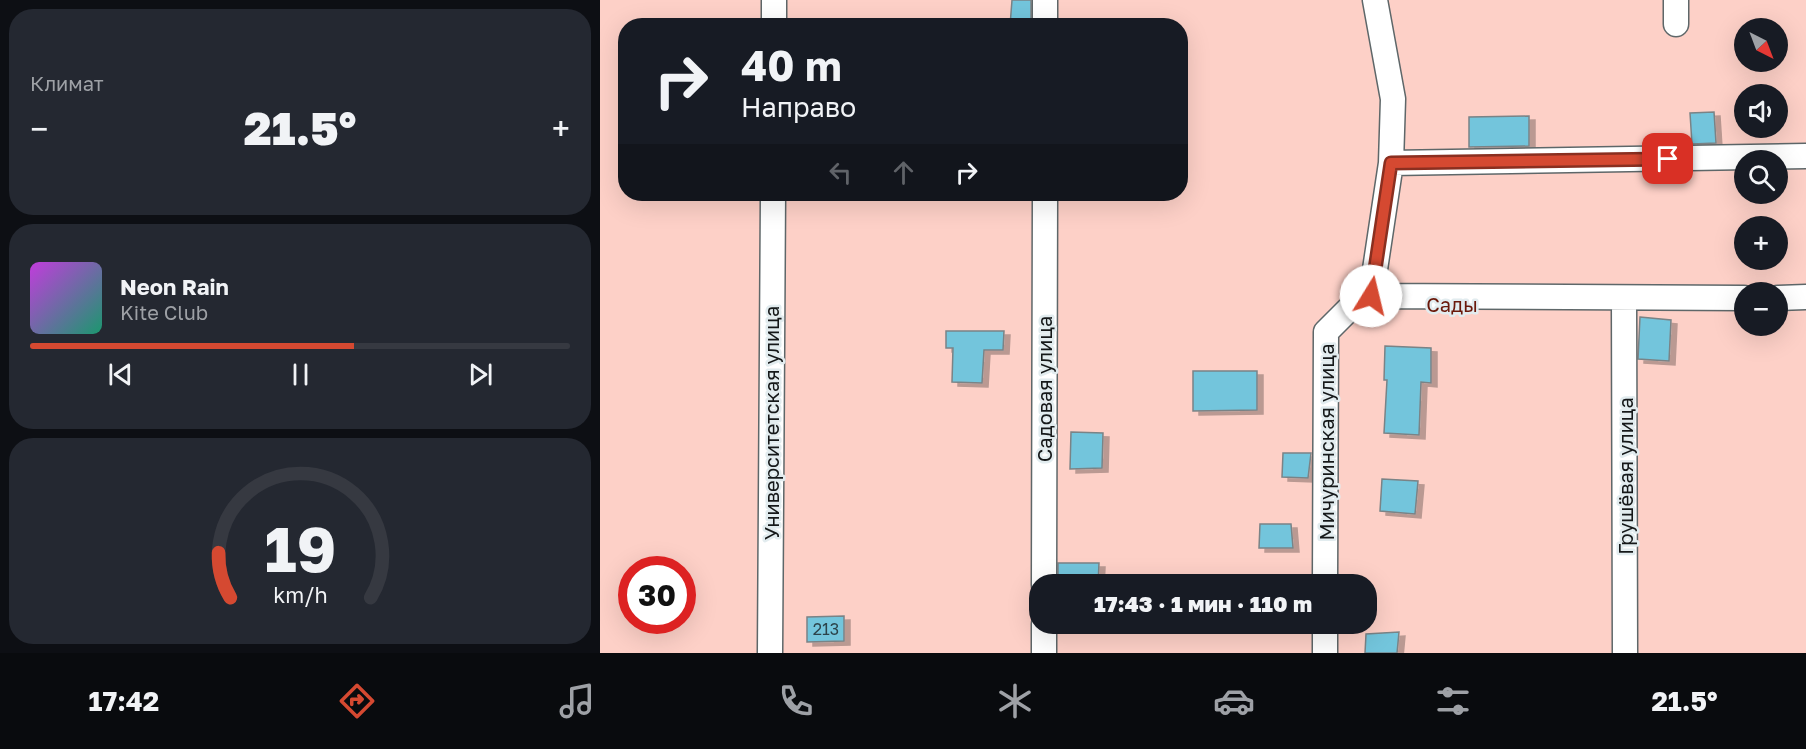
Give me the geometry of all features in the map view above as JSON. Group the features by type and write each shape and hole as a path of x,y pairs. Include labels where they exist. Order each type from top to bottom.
{"street":[{"path":"774,0 774,18"},
{"path":"1045,0 1045,18"},
{"path":"1375,0 1393,99 1391,163 1371,296 1734,298"},
{"path":"1676,0 1676,24"},
{"path":"1391,163 1806,156"},
{"name":"Университетская улица","path":"770,653 773,201"},
{"name":"Садовая улица","path":"1044,574 1045,201"},
{"name":"Мичуринская улица","path":"1325,574 1326,332 1348,310 1371,296"},
{"path":"1788,298 1806,297"},
{"name":"Грушёвая улица","path":"1624,298 1625,653"},
{"path":"1044,634 1044,653"},
{"path":"1325,634 1325,653"}],"green space":[{"name":"Сады","path":"600,0 1806,0 1806,653 600,653"}],"building":[{"path":"1012,0 1031,0 1031,18 1011,18"},
{"path":"1714,112 1716,143 1692,144 1690,113"},
{"path":"1529,116 1529,146 1469,147 1469,117"},
{"path":"1640,317 1671,320 1669,361 1638,359"},
{"path":"946,331 1004,331 1003,350 984,350 982,383 952,382 953,348 946,348"},
{"path":"1385,346 1431,348 1431,383 1421,382 1419,435 1384,433 1387,380 1384,380"},
{"path":"1193,371 1257,371 1257,410 1193,411"},
{"path":"1071,432 1103,433 1102,468 1070,469"},
{"path":"1283,453 1311,453 1308,478 1282,477"},
{"path":"1382,479 1418,481 1415,514 1380,511"},
{"path":"1260,524 1291,524 1293,548 1259,548"},
{"path":"1058,563 1099,563 1098,574 1058,574"},
{"path":"844,616 844,641 807,642 807,617"},
{"path":"1399,632 1397,653 1365,653 1366,634"}],"route":[{"path":"1371,296 1391,163 1668,159"}]}
